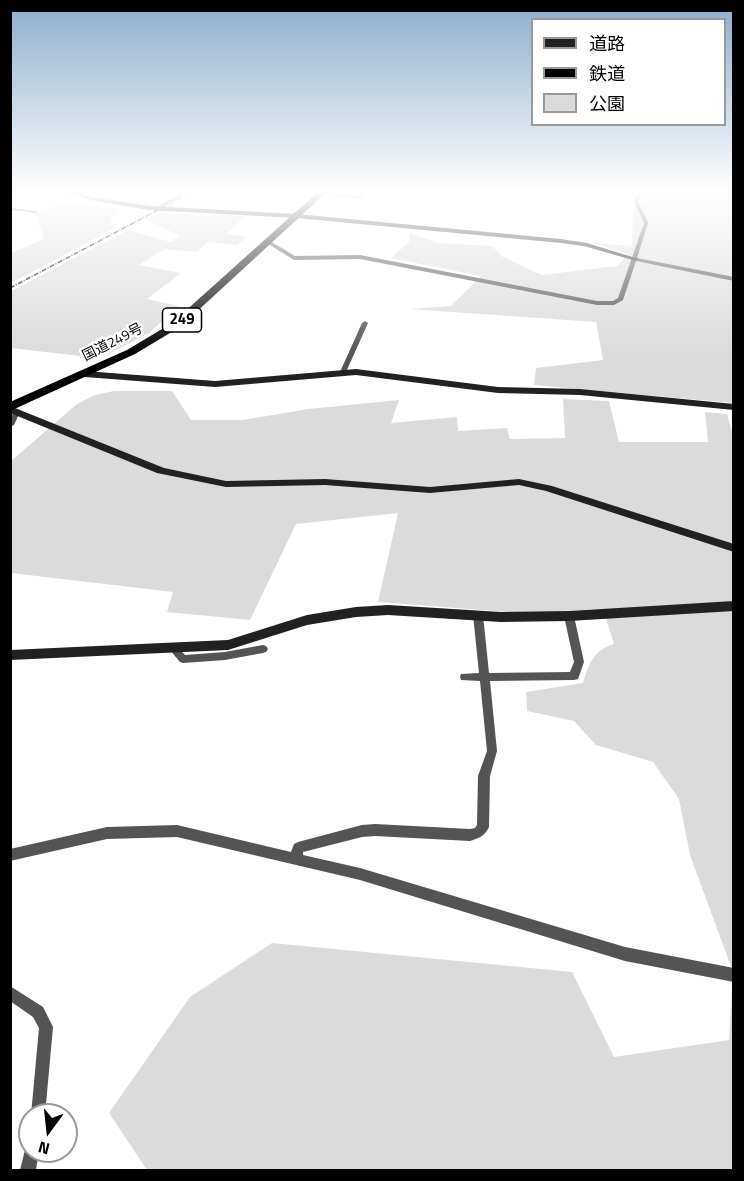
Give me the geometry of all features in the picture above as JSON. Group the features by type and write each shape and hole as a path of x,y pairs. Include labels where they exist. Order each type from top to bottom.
{"highway":[{"name":"国道249号","path":"13,409 131,352 176,325 265,245"}],"street":[{"path":"273,245 294,258 348,257 382,260 603,303 614,303 621,298 640,245"},
{"path":"589,245 636,259 734,279"},
{"path":"343,372 365,323"},
{"path":"86,374 215,384 343,372 498,390 580,392 734,407"},
{"path":"10,425 13,409 161,471 226,484 325,482 430,490 519,482 548,488 734,548"},
{"path":"10,655 228,645 307,620 356,612 388,610 478,615 569,616 734,606"},
{"path":"296,858 298,848 362,831 470,835 478,833 483,827 484,776 492,751 478,615"},
{"path":"465,677 574,676 579,662 569,616"},
{"path":"174,649 183,658 225,656 262,649"},
{"path":"10,855 107,833 165,831 197,834 406,887 625,954 734,975"},
{"path":"10,993 38,1012 46,1027 39,1103"}],"green space":[{"path":"30,245 83,245 11,283 11,253"},
{"path":"99,245 205,245 197,252 165,249 139,265 181,273 147,299 178,306 149,333 108,354 80,356 11,348 11,291"},
{"path":"405,245 492,246 503,257 542,275 617,266 629,254 599,245 733,245 733,403 534,385 536,368 603,360 596,322 409,309 451,306 481,276 391,258"},
{"path":"114,391 172,391 191,420 243,420 309,409 399,400 391,423 457,417 458,431 507,428 510,439 565,438 563,399 609,401 619,442 708,442 705,412 727,414 734,439 733,1170 147,1170 109,1113 190,997 272,943 572,972 614,1057 729,1040 733,972 690,855 679,799 653,762 596,745 574,721 527,711 526,692 583,683 593,658 614,644 603,609 522,613 378,602 398,513 296,524 250,620 167,612 173,592 11,573 11,461 77,404 95,395"}],"railway":[{"path":"10,288 91,245"}]}
